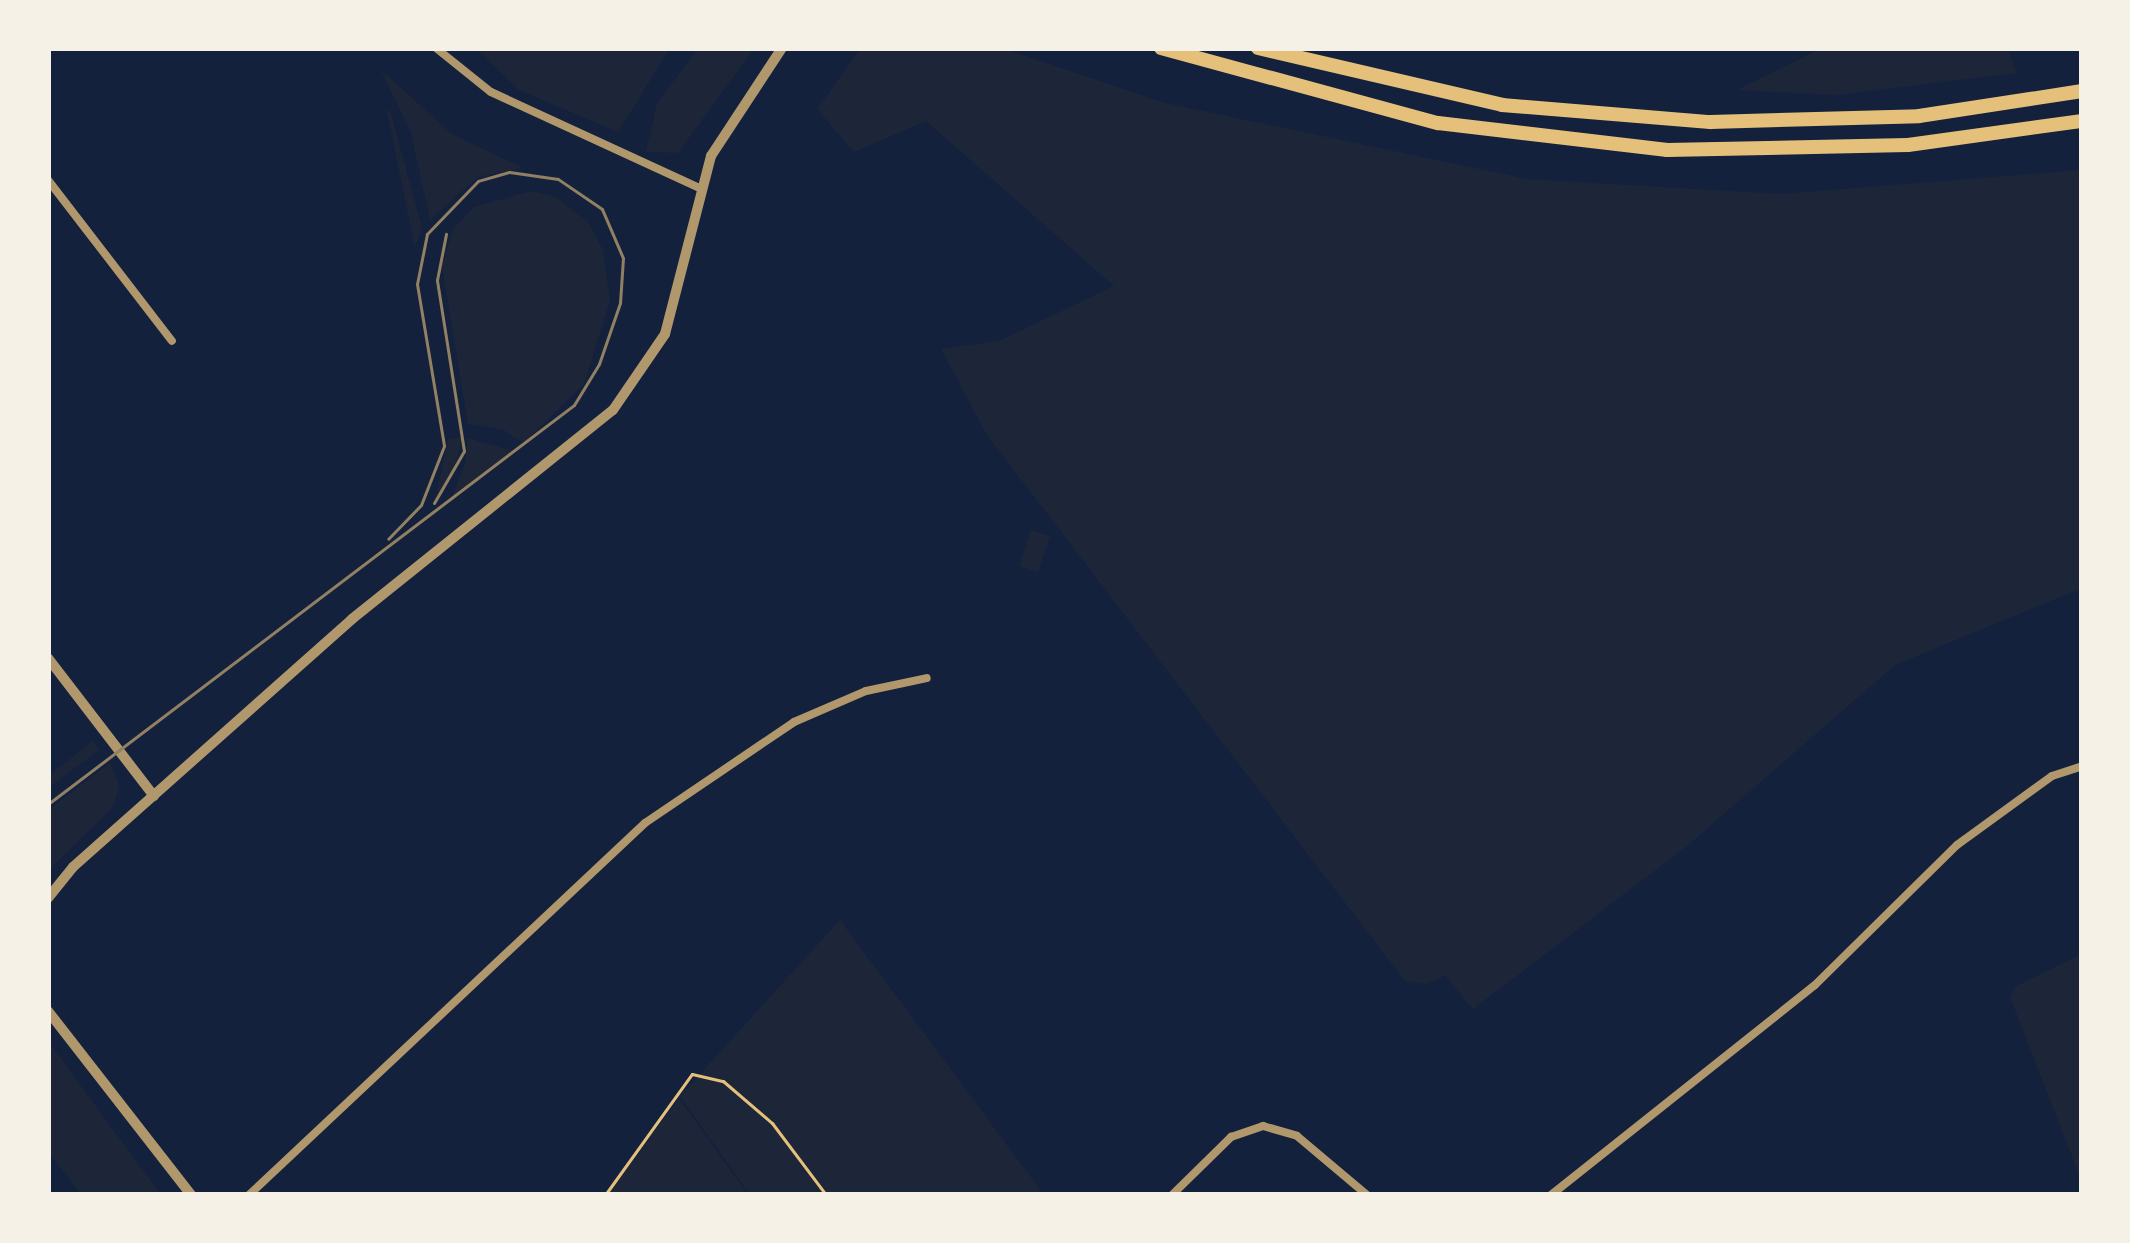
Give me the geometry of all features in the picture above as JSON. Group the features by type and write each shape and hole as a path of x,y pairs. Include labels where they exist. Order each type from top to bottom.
{"main road":[{"path":"1161,48 1438,122 1625,147 1747,152 1908,145 2082,121"},
{"path":"1258,48 1502,105 1710,122 1919,116 2082,91"}],"street":[{"path":"436,48 491,92 698,187"},
{"path":"48,898 352,619 613,410 665,334 698,187 724,128 782,48"},
{"path":"48,180 172,341"},
{"path":"48,658 154,796"},
{"path":"249,1195 656,815 794,722 866,691 927,678"},
{"path":"1551,1195 1816,985 1987,820 2082,766"},
{"path":"48,1011 190,1195"},
{"path":"1172,1195 1231,1137 1263,1126 1297,1136 1367,1195"}],"path":[{"path":"605,1195 692,1074 723,1081 772,1123 826,1195"}],"shaded area":[{"path":"476,48 670,48 618,132 519,90"},
{"path":"698,48 754,48 678,153 646,152 657,103"},
{"path":"861,48 1002,48 1165,103 1527,179 1780,194 2082,170 2082,588 1895,665 1687,846 1473,1009 1445,975 1427,984 1405,981 987,435 941,349 999,341 1114,286 926,121 854,152 817,109"},
{"path":"1822,48 2007,48 2017,73 1837,95 1737,90"},
{"path":"381,70 452,134 523,168 478,177 430,220 411,133"},
{"path":"387,111 422,228 415,248"},
{"path":"531,191 556,197 589,223 603,250 610,300 584,384 524,443 502,429 468,424 442,266 453,229 474,207"},
{"path":"462,438 454,472 436,496 448,439"},
{"path":"468,438 513,451 452,497 465,464"},
{"path":"1031,530 1050,536 1038,572 1019,566"},
{"path":"93,741 99,750 48,788 48,776"},
{"path":"110,763 119,786 113,807 48,871 48,810"},
{"path":"840,920 1044,1195 750,1195 680,1096"},
{"path":"2082,954 2082,1182 2010,997 2016,986"},
{"path":"48,1041 161,1195 82,1195 48,1152"},
{"path":"679,1098 748,1195 607,1195 627,1169"}],"tram line":[{"path":"48,804 574,405 599,364 620,303 623,258 602,209 558,179 509,172 478,181 427,234 417,284 444,446 421,505 388,539"},
{"path":"434,503 464,451 437,280 446,234"}]}
